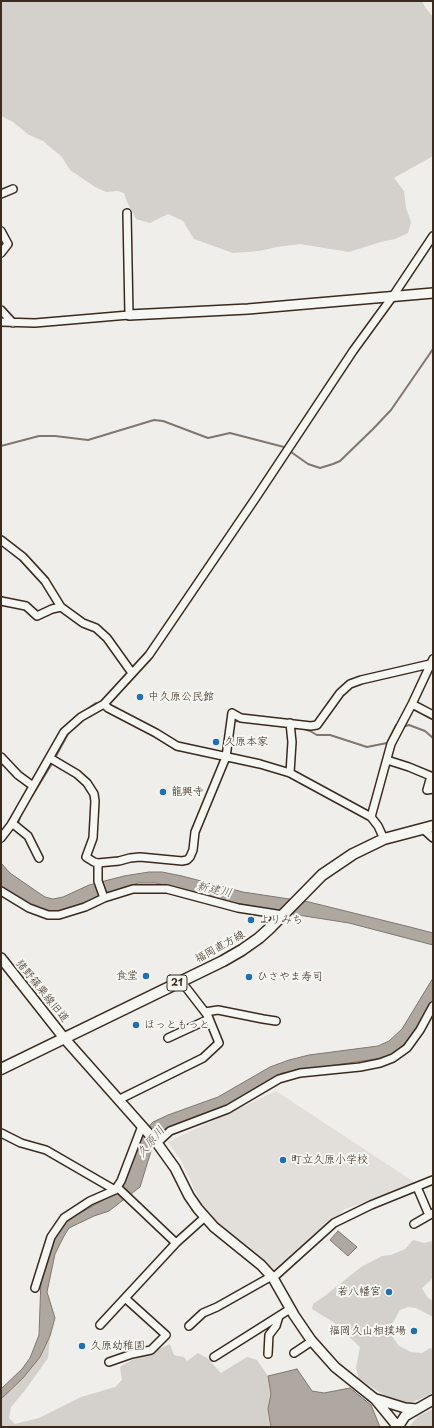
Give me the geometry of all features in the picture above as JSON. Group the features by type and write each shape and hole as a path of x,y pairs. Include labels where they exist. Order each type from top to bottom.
{"main road":[{"name":"福岡直方線","path":"1,1069 242,950 259,938 322,875 339,863 366,847 384,839 428,827"}],"street":[{"path":"1,194 13,189"},
{"path":"127,213 129,315"},
{"path":"1,231 8,244 1,253"},
{"path":"1,838 12,823 66,730 81,717 104,704 149,655 353,351 393,296 433,236"},
{"path":"1,322 36,323 129,315 248,309 433,293"},
{"path":"1,310 13,323"},
{"path":"1,540 23,557 45,581 61,607 83,623 96,628 118,651 132,672"},
{"path":"1,601 26,606 37,616 52,609 61,607"},
{"path":"370,816 391,744 412,704 431,661"},
{"path":"50,758 77,774 87,783 94,794 96,801 93,838 86,857 98,863 119,861 140,856 182,861 187,860 193,850 195,832 226,757 232,713 240,718 311,726 318,725 340,693 350,684 431,661"},
{"path":"104,704 108,708 156,733 177,746 260,764 290,773 370,816 378,826 384,839"},
{"path":"412,704 433,715"},
{"path":"290,723 292,742 290,773"},
{"path":"1,757 18,775 33,786"},
{"path":"387,760 432,776 427,790 433,789"},
{"path":"12,823 28,836 39,858"},
{"path":"428,827 433,838"},
{"path":"98,863 98,881 104,898"},
{"path":"1,891 29,908 48,915 59,915 133,889 167,889 238,908 283,915"},
{"name":"猪野篠栗線旧道","path":"1,958 64,1038 157,1143 175,1168 189,1196 205,1217 214,1227 262,1265 273,1277 290,1309 312,1341 335,1367 375,1399"},
{"path":"118,1100 203,1058 219,1043 205,1012 181,981"},
{"path":"157,1143 170,1131 228,1109 279,1079 300,1073 360,1067 380,1063 393,1058 407,1048 420,1030 433,1006"},
{"path":"205,1012 218,1010 276,1021"},
{"path":"168,1038 209,1019"},
{"path":"35,1288 51,1237 64,1218 90,1201 116,1188 121,1181 143,1128"},
{"path":"1,1133 21,1143 46,1150 116,1188 176,1244"},
{"path":"189,1326 203,1313 273,1277 334,1223 371,1205 433,1180"},
{"path":"414,1224 431,1214 417,1187"},
{"path":"100,1325 176,1244 205,1217"},
{"path":"109,1362 132,1354 151,1350 166,1335 125,1298"},
{"path":"214,1357 290,1309"},
{"path":"268,1354 269,1335 276,1326 279,1316"},
{"path":"294,1354 312,1341"},
{"path":"375,1399 405,1408 417,1409"},
{"path":"375,1399 398,1427 406,1416 433,1400"}],"shaded area":[{"path":"1,1 422,1 433,17 433,156 394,178 404,191 406,208 411,222 408,233 395,239 349,252 300,244 259,251 233,253 194,239 183,221 168,214 150,223 136,219 124,193 118,191 106,192 95,187 70,170 62,157 43,141 29,135 13,122 1,116"},
{"path":"276,1091 417,1184 345,1209 276,1271 246,1245 213,1220 202,1206 181,1160 168,1142"},
{"path":"413,1240 424,1243 433,1241 433,1278 422,1288 427,1297 433,1301 433,1317 416,1308 408,1307 400,1310 389,1332 399,1346 411,1352 422,1353 430,1348 433,1349 433,1393 409,1403 401,1402 384,1395 359,1379 356,1368 360,1347 333,1322 312,1309 313,1304 361,1267 382,1256 391,1255 405,1249"},
{"path":"50,1336 48,1358 11,1407 9,1418 15,1424 39,1418 81,1397 115,1387 122,1380 120,1367 130,1361 170,1344 174,1355 184,1357 187,1361 198,1353 207,1358 221,1373 247,1357 257,1360 268,1376 271,1394 268,1409 271,1427 1,1427 1,1398 23,1378"},
{"path":"433,1409 433,1427 409,1427 418,1416"}],"water":[{"name":"新建川","path":"1,863 10,873 45,897 53,899 63,897 89,885 124,876 149,872 162,872 243,892 309,902 433,933 433,945 349,923 210,898 156,883 138,883 55,913 36,909 1,887"},
{"name":"久原川","path":"433,978 433,1002 412,1037 392,1055 375,1059 282,1073 231,1104 168,1129 162,1134 152,1148 140,1187 109,1211 94,1216 69,1228 64,1236 55,1254 47,1292 55,1318 50,1336 40,1357 23,1378 1,1399 1,1389 22,1369 30,1358 39,1335 41,1279 54,1238 63,1224 120,1189 125,1182 141,1135 153,1122 218,1097 270,1067 289,1060 309,1055 378,1046 389,1041 402,1029"},
{"path":"338,1231 357,1247 348,1256 330,1240"},
{"path":"297,1369 312,1391 324,1393 350,1388 371,1405 380,1427 271,1427 268,1409 271,1394 268,1376"}],"waterway":[{"path":"1,446 39,436 55,436 88,440 154,420 163,421 208,438 230,433 284,447 308,464 320,468 340,461 373,429 391,410 433,349"},
{"path":"80,714 96,703 99,705"},
{"path":"234,721 249,722"},
{"path":"301,728 317,735 330,735 367,747 387,743 396,725 398,726"},
{"path":"402,727 409,725 425,731 433,738"},
{"path":"55,758 69,732"},
{"path":"150,734 176,750 191,752"},
{"path":"32,796 53,762"},
{"path":"18,823 21,815"}],"place":[{"name":"中久原公民館","path":"140,697"},
{"name":"久原本家","path":"216,742"},
{"name":"龍興寺","path":"163,792"},
{"name":"よりみち","path":"251,920"},
{"name":"食堂","path":"146,976"},
{"name":"ひさやま寿司","path":"249,977"},
{"name":"ほっともっと","path":"136,1025"},
{"name":"町立久原小学校","path":"283,1160"},
{"name":"若八幡宮","path":"389,1292"},
{"name":"福岡久山相撲場","path":"414,1331"},
{"name":"久原幼稚園","path":"82,1346"}]}
